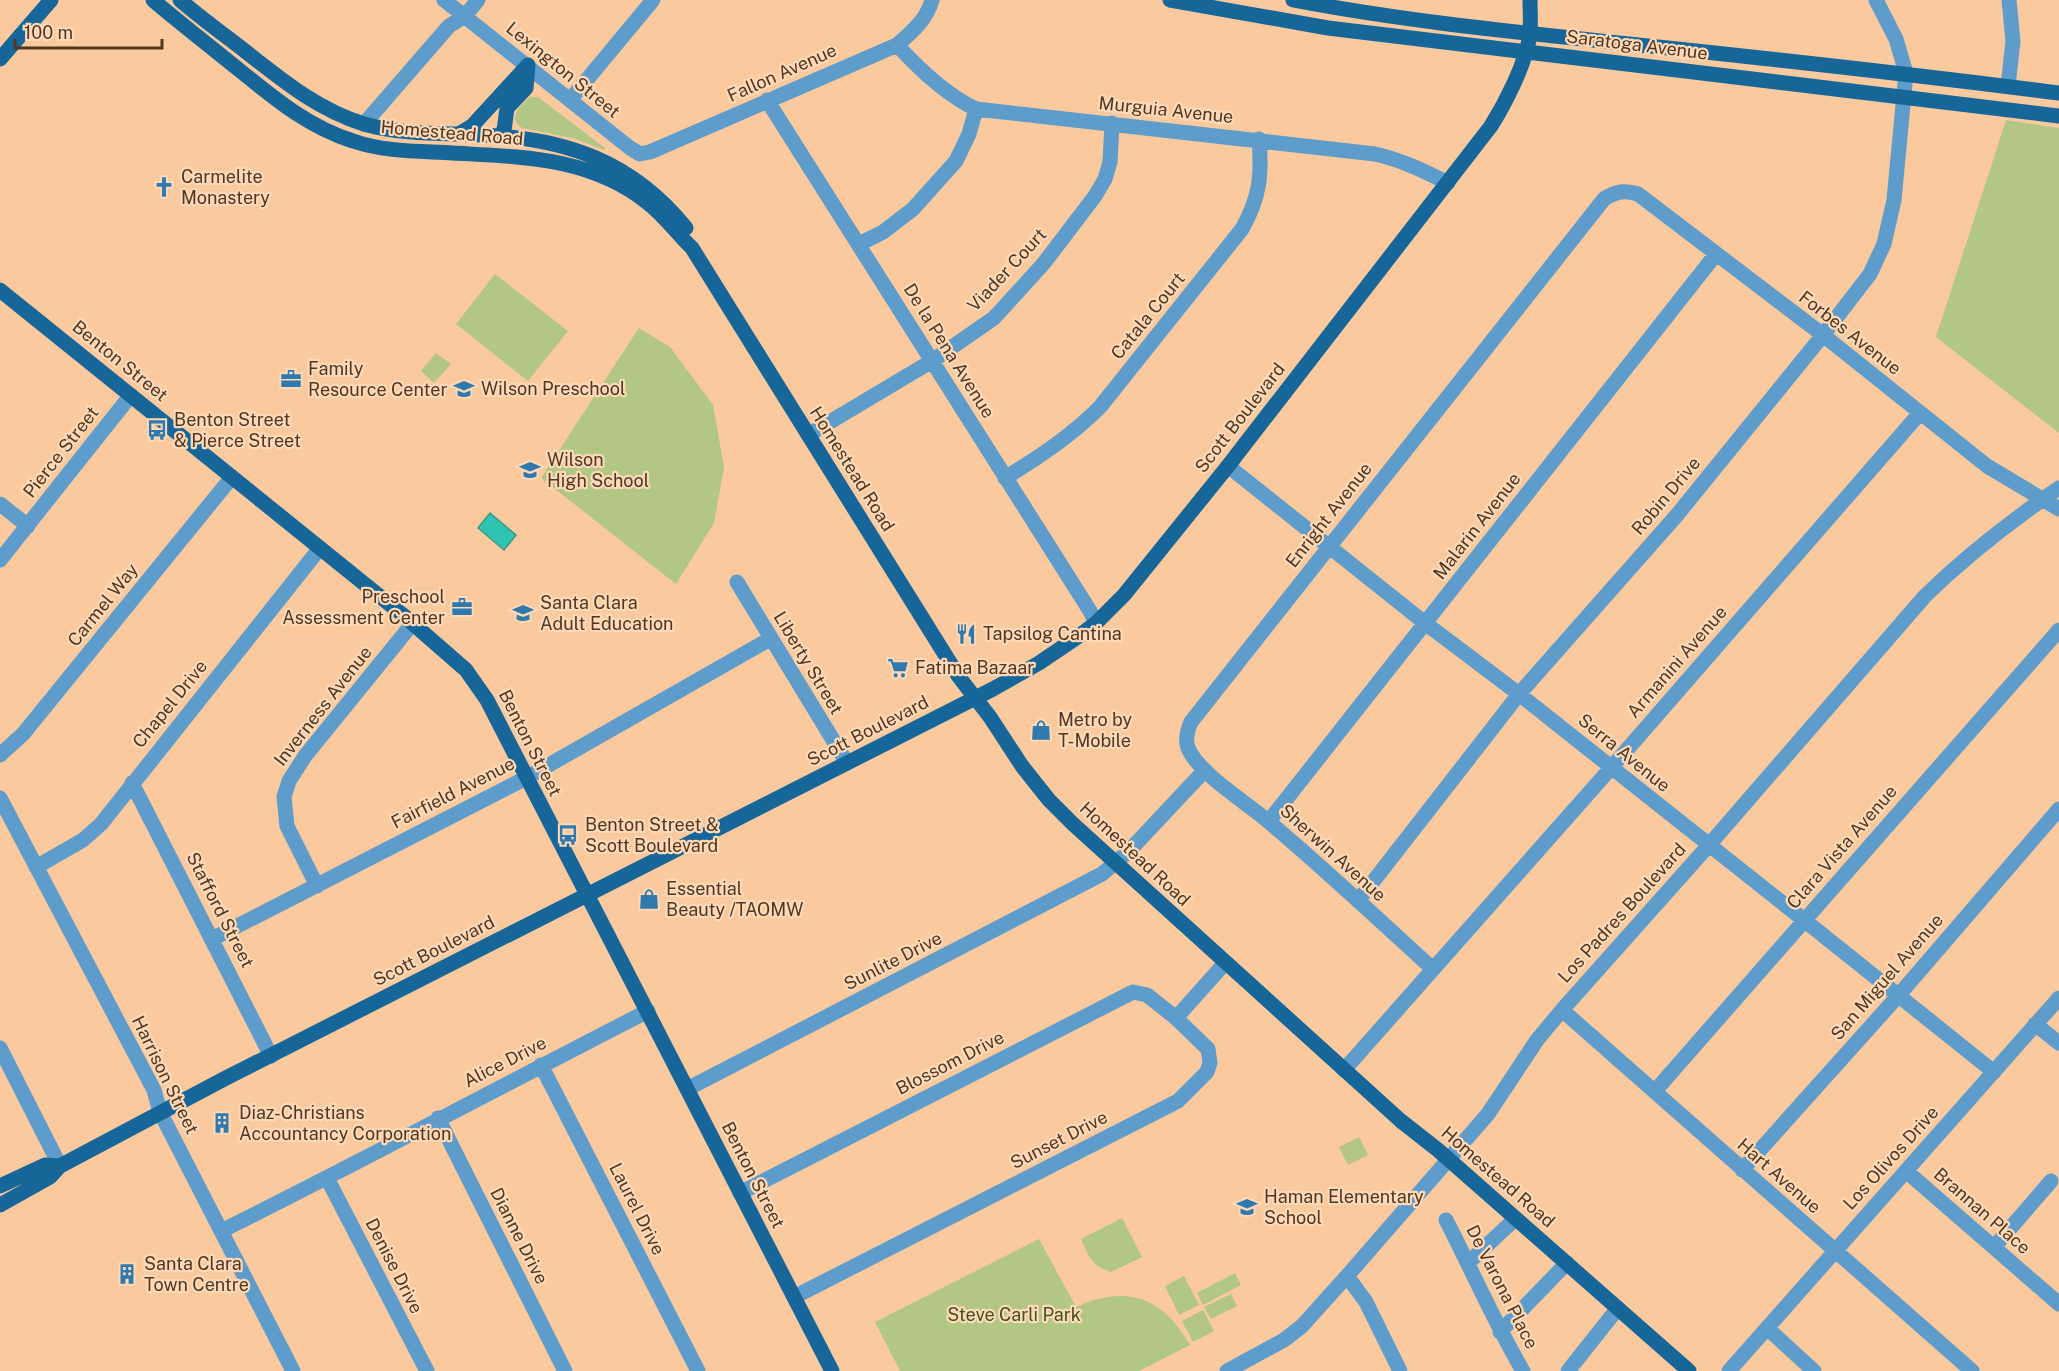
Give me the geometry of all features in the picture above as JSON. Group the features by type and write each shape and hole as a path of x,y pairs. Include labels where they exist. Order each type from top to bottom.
{"main road":[{"path":"0,59 51,0"},
{"name":"Homestead Road","path":"153,0 278,102 327,131 354,142 380,148 496,155 580,167 619,183 648,203 692,248 959,677 1042,791 1115,864 1344,1070 1689,1371"},
{"name":"Homestead Road","path":"180,0 307,98 327,110 364,124 411,132 547,141 584,152 613,165 650,189 672,210 687,228 692,248"},
{"name":"Saratoga Avenue","path":"1170,0 1211,3 1328,28 2059,116"},
{"name":"Saratoga Avenue","path":"1293,0 1336,8 1530,34 1906,73 2059,93"},
{"name":"Scott Boulevard","path":"0,1205 50,1177 60,1166 160,1112 975,698 1039,663 1096,623 1124,595 1228,466 1491,126 1506,102 1526,51 1530,34 1530,0"},
{"path":"498,136 504,131 507,108 526,87 528,65"},
{"path":"459,134 472,126 528,65"},
{"path":"496,100 494,129 498,136 496,155"},
{"name":"Benton Street","path":"0,290 413,623 466,670 478,685 832,1371"},
{"name":"Scott Boulevard","path":"0,1186 45,1165 60,1166"}],"street":[{"name":"Lexington Street","path":"444,0 630,148"},
{"path":"364,124 449,26 465,16 478,0"},
{"path":"570,100 653,0"},
{"name":"Fallon Avenue","path":"630,148 640,154 650,153 897,45 929,12 932,0"},
{"path":"1876,0 1896,39 1906,73"},
{"path":"2008,0 2013,41 2008,86"},
{"name":"Murguia Avenue","path":"897,45 911,60 960,101 976,109 1375,153 1417,167 1448,183"},
{"name":"Robin Drive","path":"1358,901 1519,694 1677,514 1870,274 1884,244 1894,201 1906,73"},
{"name":"De la Pena Avenue","path":"767,100 1096,623"},
{"path":"858,244 884,232 913,209 956,161 969,134 976,109"},
{"name":"Viader Court","path":"808,435 932,361 993,318 1044,263 1095,196 1105,179 1110,162 1112,123"},
{"name":"Catala Court","path":"1005,478 1080,428 1100,407 1242,229 1252,212 1258,192 1261,171 1259,139"},
{"name":"Forbes Avenue","path":"1617,192 1628,191 1638,194 1823,335 1987,466 2059,508"},
{"name":"Enright Avenue","path":"1204,770 1189,750 1186,739 1191,722 1604,199 1617,192"},
{"name":"Malarin Avenue","path":"1269,821 1716,254"},
{"name":"Pierce Street","path":"0,560 131,395"},
{"name":"Armanini Avenue","path":"1344,1070 1920,413"},
{"name":"Serra Avenue","path":"1228,466 1994,1072"},
{"name":"Carmel Way","path":"0,754 23,734 232,477"},
{"name":"Los Padres Boulevard","path":"1227,1371 1257,1364 1302,1326 1488,1114 1537,1040 1562,1010 1925,596 1965,558 2059,488"},
{"path":"0,504 28,526"},
{"name":"Chapel Drive","path":"36,867 83,840 101,824 320,549"},
{"name":"Liberty Street","path":"737,582 847,763"},
{"name":"Inverness Avenue","path":"316,886 287,826 284,797 289,781 305,756 413,623"},
{"name":"Clara Vista Avenue","path":"1655,1091 2059,630"},
{"name":"Fairfield Avenue","path":"212,939 526,778 770,639"},
{"path":"1115,864 1146,834 1204,770"},
{"name":"Sherwin Avenue","path":"1204,770 1269,821 1433,969"},
{"name":"Stafford Street","path":"132,783 271,1056"},
{"name":"Harrison Street","path":"0,798 154,1090 160,1112 293,1371"},
{"name":"San Miguel Avenue","path":"1742,1170 1898,996 2059,809"},
{"name":"Sunlite Drive","path":"687,1089 1089,881 1115,864"},
{"path":"1176,1018 1225,963"},
{"name":"Blossom Drive","path":"740,1193 1124,995 1139,992 1147,995 1176,1018"},
{"name":"Los Olivos Drive","path":"1729,1371 2059,998"},
{"name":"Hart Avenue","path":"1562,1010 1972,1371"},
{"name":"Alice Drive","path":"221,1231 648,1011"},
{"name":"Sunset Drive","path":"794,1297 1178,1101 1202,1079 1210,1063 1208,1049 1176,1018"},
{"path":"2035,1024 2059,1043"},
{"path":"0,1048 60,1166"},
{"name":"Laurel Drive","path":"541,1065 698,1371"},
{"name":"Dianne Drive","path":"438,1118 565,1371"},
{"name":"Brannan Place","path":"1906,1171 2059,1304"},
{"name":"Denise Drive","path":"327,1178 427,1371"},
{"path":"1994,1247 2051,1181"},
{"path":"1468,1263 1515,1219"},
{"name":"De Varona Place","path":"1446,1220 1500,1332 1523,1371"},
{"path":"1500,1332 1567,1263"},
{"path":"1347,1276 1366,1302 1400,1371"},
{"path":"1568,1371 1618,1308"},
{"path":"1767,1328 1814,1371"}],"green space":[{"path":"530,97 538,97 605,148 604,150 573,138 522,128 515,116 522,104"},
{"path":"2006,120 2059,128 2059,433 1936,337"},
{"path":"495,274 568,331 528,381 456,324"},
{"path":"639,328 670,347 713,405 724,467 714,523 676,584 541,478"},
{"path":"436,353 451,364 434,383 421,371"},
{"path":"1359,1137 1368,1155 1348,1165 1339,1147"},
{"path":"1122,1218 1142,1257 1111,1272 1095,1263 1081,1239"},
{"name":"Steve Carli Park","path":"1039,1239 1076,1307 1111,1296 1142,1299 1168,1316 1190,1345 1139,1371 900,1371 875,1322"},
{"path":"1235,1273 1241,1285 1203,1305 1197,1293"},
{"path":"1184,1276 1199,1305 1179,1315 1165,1286"},
{"path":"1231,1294 1237,1306 1211,1319 1204,1307"},
{"path":"1203,1310 1214,1331 1193,1342 1182,1321"}],"water":[{"path":"490,513 516,535 504,550 478,528"}],"place":[{"name":"Carmelite Monastery","path":"164,187"},
{"name":"Family Resource Center","path":"291,379"},
{"name":"Wilson Preschool","path":"464,389"},
{"name":"Benton Street & Pierce Street","path":"157,430"},
{"name":"Wilson High School","path":"530,470"},
{"name":"Preschool Assessment Center","path":"462,607"},
{"name":"Santa Clara Adult Education","path":"523,613"},
{"name":"Tapsilog Cantina","path":"966,634"},
{"name":"Fatima Bazaar","path":"898,668"},
{"name":"Metro by T-Mobile","path":"1041,730"},
{"name":"Benton Street & Scott Boulevard","path":"568,835"},
{"name":"Essential Beauty /TAOMW","path":"649,899"},
{"name":"Diaz-Christians Accountancy Corporation","path":"222,1123"},
{"name":"Haman Elementary School","path":"1247,1207"},
{"name":"Santa Clara Town Centre","path":"127,1274"}]}
